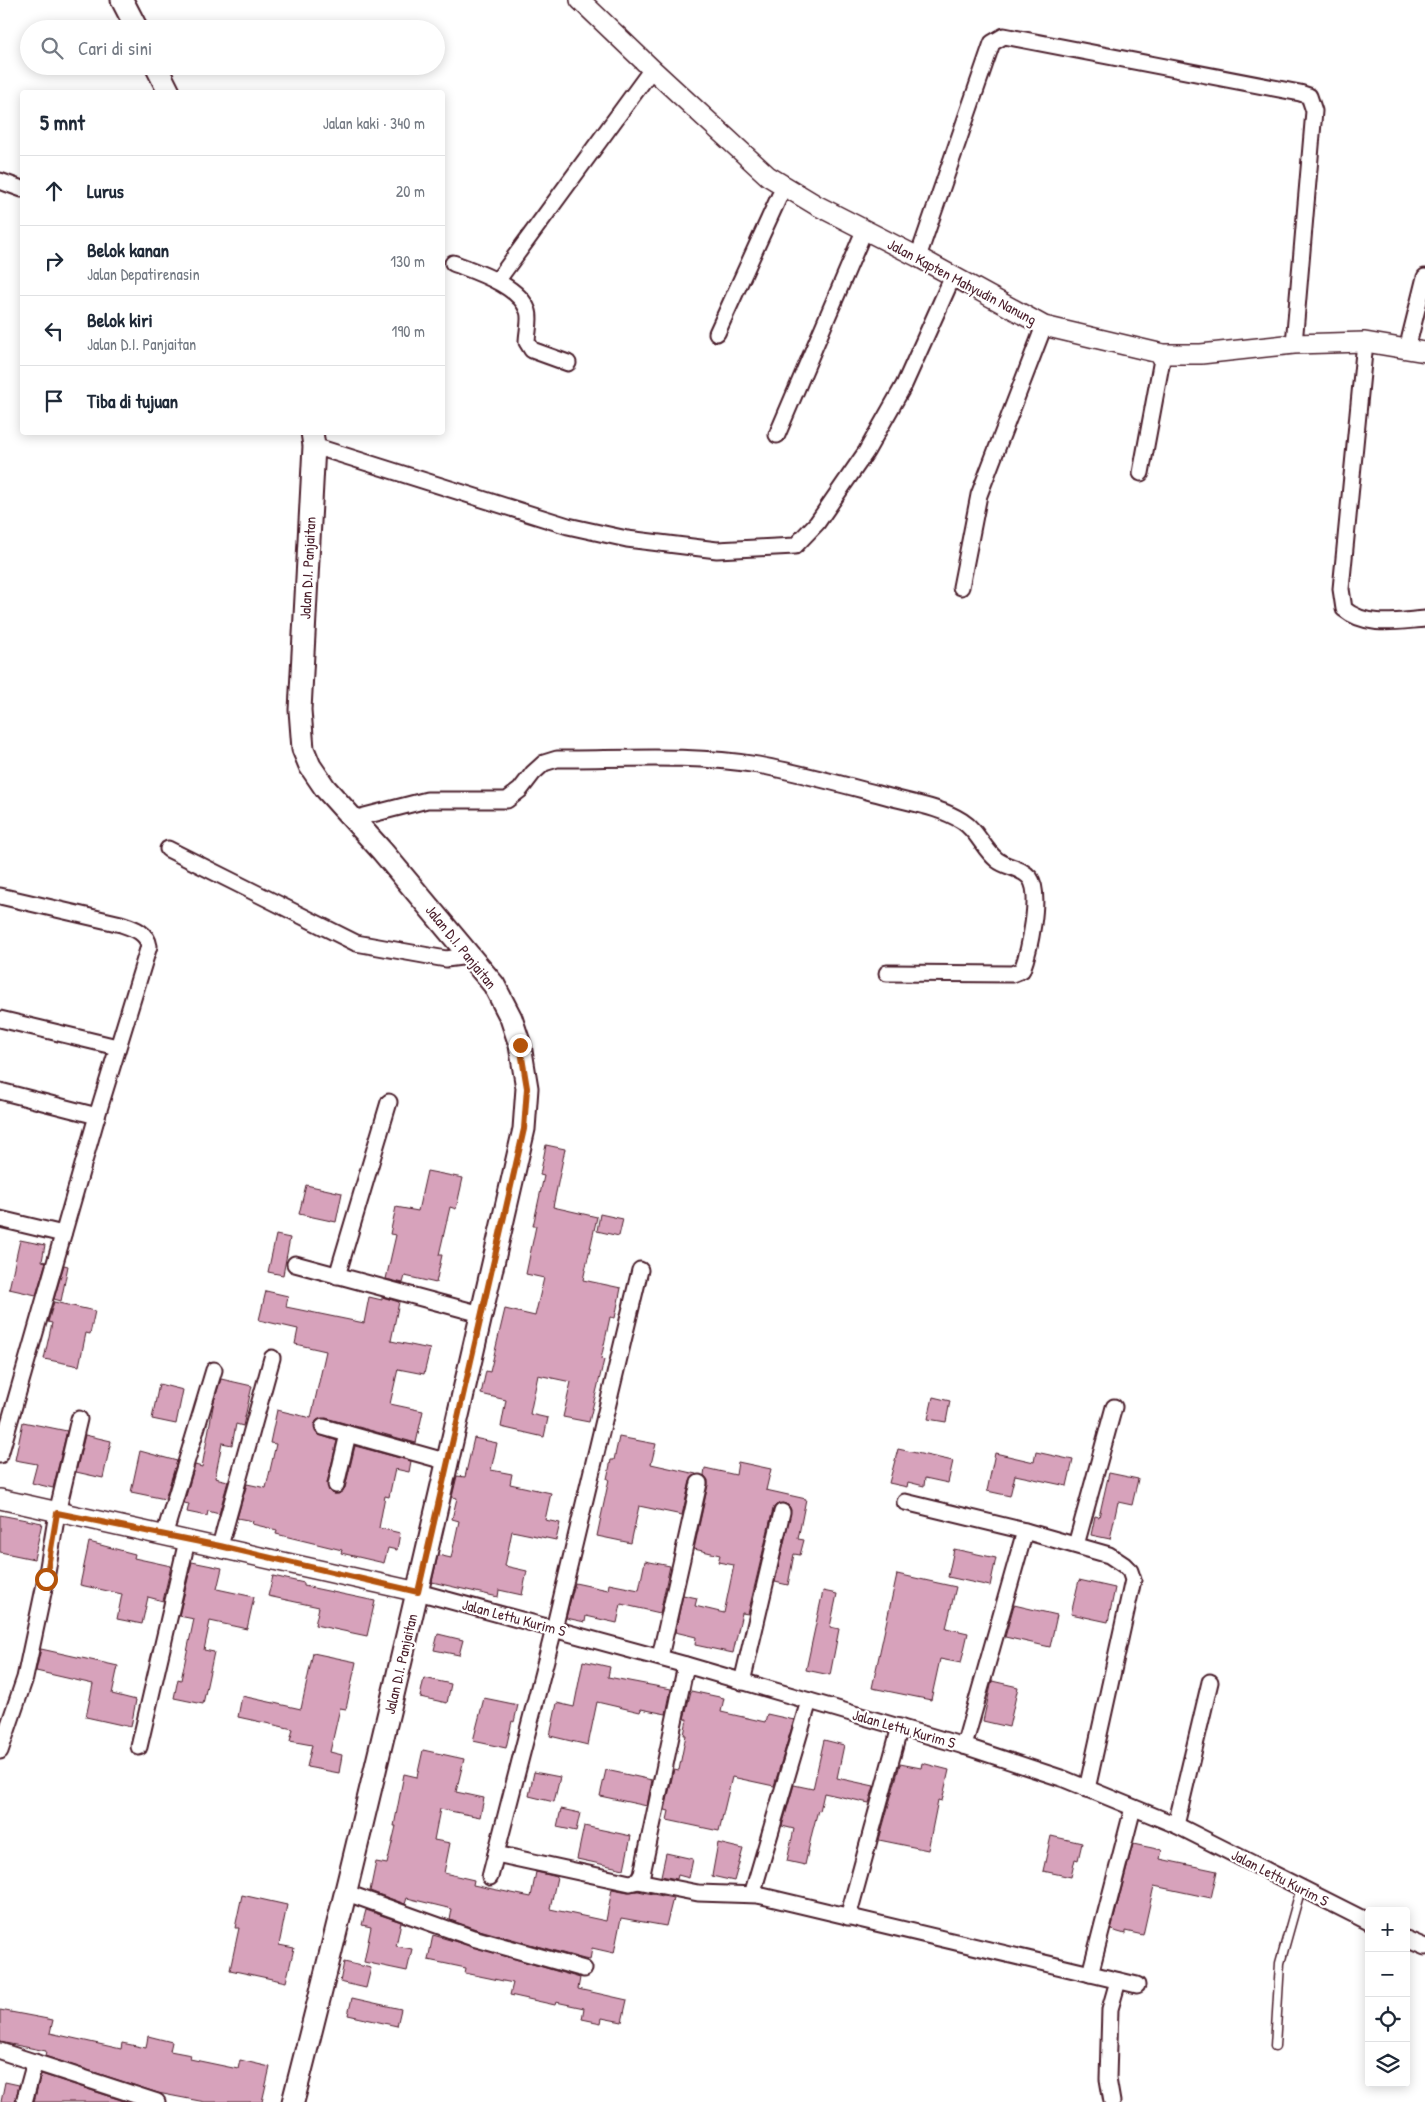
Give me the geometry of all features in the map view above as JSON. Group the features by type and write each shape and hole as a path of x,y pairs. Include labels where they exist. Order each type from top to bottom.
{"main road":[{"path":"122,0 132,20"},
{"path":"160,75 168,90"},
{"name":"Jalan D.I. Panjaitan","path":"293,2102 347,1893 448,1462 524,1129 527,1088 520,1045 511,1018 494,985 382,850 325,788 310,766 303,748 300,710 313,439"}],"street":[{"name":"Jalan Kapten Mahyudin Nanung","path":"580,0 768,176 864,231 918,257 1044,326 1163,354 1201,354 1294,344 1365,342 1416,350"},
{"path":"918,257 992,43 996,39 1004,36 1300,93 1309,96 1314,111 1294,344"},
{"path":"497,281 652,69"},
{"path":"0,181 20,188"},
{"path":"717,333 784,186"},
{"path":"777,435 864,231"},
{"path":"453,262 497,281 522,299 529,312 527,342 532,350 568,363"},
{"path":"313,439 568,526 628,540 717,550 796,546 817,523 871,443 904,385 953,276"},
{"path":"1416,350 1425,277"},
{"path":"961,587 979,495 1044,326"},
{"path":"1365,342 1341,589 1344,609 1352,615 1374,622 1425,619"},
{"path":"1142,473 1163,354"},
{"path":"353,819 427,800 507,800 520,790 532,773 544,763 557,759 698,759 757,765 830,781 949,814 974,830 998,861 1018,868 1030,878 1034,887 1034,902 1029,953 1022,970 1012,974 887,973"},
{"path":"168,849 356,943 446,959 469,956"},
{"path":"0,896 121,924 138,930 148,939 149,946 117,1047 0,1455"},
{"path":"0,1019 117,1047"},
{"path":"0,1091 97,1116"},
{"path":"337,1276 389,1102"},
{"path":"0,1219 63,1234"},
{"path":"295,1264 481,1314"},
{"path":"490,1877 554,1629 640,1270"},
{"path":"220,1546 272,1358"},
{"path":"164,1536 214,1370"},
{"path":"1076,1545 1114,1407"},
{"path":"0,1751 25,1678 46,1579 57,1513 79,1419"},
{"path":"324,1427 448,1462"},
{"path":"336,1485 348,1434"},
{"path":"660,1658 699,1483"},
{"path":"0,1499 187,1541 220,1546 418,1592"},
{"path":"905,1502 1025,1531 1109,1555 1130,1571 1133,1580 1087,1789"},
{"path":"742,1682 782,1512"},
{"path":"964,1746 1025,1531"},
{"path":"139,1747 187,1541"},
{"name":"Jalan Lettu Kurim S","path":"418,1592 686,1665 964,1746 1087,1789 1176,1825 1365,1920"},
{"path":"638,1881 642,1874 686,1665"},
{"path":"1176,1825 1210,1682"},
{"path":"758,1895 754,1888 809,1701"},
{"path":"848,1917 900,1727"},
{"path":"1090,1974 1133,1808"},
{"path":"496,1854 630,1883 638,1881 698,1893 758,1895 1137,1985"},
{"path":"347,1893 473,1938 584,1969"},
{"path":"1410,1941 1425,1947"},
{"path":"1112,2102 1108,2079 1110,2009 1118,1981"},
{"path":"0,2051 157,2102"},
{"path":"24,2102 34,2062"}],"lane":[{"path":"1275,2046 1280,1963 1301,1888"}],"building":[{"path":"546,1145 565,1149 553,1207 597,1217 583,1280 621,1288 615,1318 610,1317 601,1359 604,1360 589,1422 563,1417 571,1382 538,1375 530,1414 548,1418 544,1437 501,1427 506,1400 481,1394 486,1371 490,1372 505,1309 535,1316 544,1278 526,1274 536,1226 533,1226 544,1176 540,1175"},
{"path":"427,1171 463,1178 456,1209 450,1207 439,1255 442,1255 436,1283 405,1276 403,1283 386,1279 396,1235 390,1234 396,1207 418,1211"},
{"path":"306,1185 342,1193 336,1222 299,1214"},
{"path":"600,1214 623,1219 619,1236 597,1231"},
{"path":"276,1235 290,1238 283,1275 268,1272"},
{"path":"20,1240 45,1245 42,1261 46,1262 36,1295 9,1289"},
{"path":"64,1265 68,1266 61,1301 54,1299"},
{"path":"266,1291 288,1296 286,1307 364,1323 369,1297 382,1300 382,1297 399,1302 391,1341 430,1349 424,1374 398,1369 390,1404 423,1411 416,1443 326,1418 317,1420 314,1425 317,1434 337,1441 327,1483 329,1491 333,1494 339,1494 345,1488 355,1446 411,1461 409,1472 395,1469 389,1497 385,1496 379,1528 400,1533 397,1550 388,1548 384,1563 341,1553 342,1550 276,1534 277,1530 252,1524 253,1521 237,1518 247,1484 266,1488 276,1444 270,1443 277,1410 311,1418 326,1351 295,1344 298,1329 259,1320"},
{"path":"54,1302 95,1311 90,1334 86,1333 79,1366 44,1359 52,1323 48,1322"},
{"path":"221,1379 252,1386 243,1426 236,1424 232,1445 222,1443 215,1478 228,1481 219,1514 208,1511 207,1516 187,1512 189,1504 184,1503 195,1465 202,1467 214,1401"},
{"path":"159,1384 183,1390 176,1424 152,1419"},
{"path":"933,1397 950,1401 946,1422 928,1419"},
{"path":"23,1422 67,1431 53,1488 32,1483 37,1464 15,1460"},
{"path":"85,1435 111,1441 103,1478 76,1472"},
{"path":"619,1437 656,1444 651,1464 696,1474 690,1481 682,1515 639,1506 631,1543 597,1536 611,1460 614,1460"},
{"path":"474,1438 497,1443 491,1470 512,1474 510,1484 551,1493 545,1520 560,1523 556,1540 512,1531 505,1566 527,1571 522,1595 499,1590 498,1597 432,1582 438,1555 451,1558 459,1521 452,1519 457,1498 452,1497 457,1476 465,1477"},
{"path":"898,1449 953,1461 948,1483 925,1478 924,1486 908,1482 907,1487 889,1483"},
{"path":"140,1451 177,1461 165,1499 131,1492"},
{"path":"1036,1452 1073,1460 1067,1486 1015,1475 1010,1496 987,1491 995,1453 1034,1462"},
{"path":"738,1462 771,1469 766,1490 806,1499 798,1539 804,1540 800,1555 794,1554 788,1585 775,1582 791,1510 784,1503 776,1505 773,1509 748,1614 742,1613 733,1653 695,1645 696,1637 675,1632 683,1595 697,1598 695,1606 724,1613 734,1565 718,1562 720,1555 694,1549 708,1485 708,1480 704,1475 705,1468 736,1475"},
{"path":"1109,1473 1138,1479 1132,1505 1118,1502 1110,1539 1091,1535 1095,1516 1099,1517"},
{"path":"0,1515 42,1523 34,1559 0,1552"},
{"path":"89,1542 135,1554 134,1558 171,1566 163,1601 148,1597 142,1624 117,1619 122,1594 80,1585"},
{"path":"954,1549 996,1558 990,1586 948,1577"},
{"path":"645,1561 670,1566 660,1613 621,1604 617,1623 586,1616 585,1622 566,1618 575,1583 608,1590 609,1584 639,1590"},
{"path":"192,1562 222,1568 217,1589 254,1597 247,1629 210,1621 204,1650 214,1652 203,1704 174,1698 178,1679 181,1680 194,1619 179,1616"},
{"path":"897,1574 956,1587 946,1628 968,1633 961,1663 940,1659 931,1700 872,1688"},
{"path":"273,1576 304,1583 304,1586 375,1601 367,1636 315,1625 319,1607 268,1596"},
{"path":"1079,1580 1115,1588 1108,1622 1071,1614"},
{"path":"823,1591 837,1594 830,1627 839,1629 830,1675 806,1670"},
{"path":"1014,1605 1057,1615 1050,1647 1005,1637"},
{"path":"438,1634 463,1640 459,1655 434,1650"},
{"path":"41,1649 118,1666 112,1694 136,1700 131,1727 86,1717 93,1684 36,1671"},
{"path":"313,1653 356,1662 346,1709 340,1708 330,1752 342,1755 339,1773 307,1767 312,1745 290,1741 293,1729 238,1717 242,1696 301,1709"},
{"path":"583,1661 610,1667 608,1677 671,1689 666,1714 641,1709 640,1712 597,1702 588,1745 550,1736 557,1703 574,1707"},
{"path":"424,1678 451,1684 447,1703 420,1697"},
{"path":"992,1681 1018,1687 1009,1727 983,1721"},
{"path":"691,1691 724,1698 721,1712 765,1722 767,1714 794,1720 774,1786 732,1777 719,1831 667,1820 669,1811 665,1810 674,1769 679,1770 686,1735 684,1735 687,1719 684,1719"},
{"path":"484,1698 518,1705 506,1748 473,1741"},
{"path":"824,1740 844,1745 837,1778 874,1786 869,1803 824,1793 805,1865 787,1861 794,1829 782,1826 794,1785 813,1789"},
{"path":"423,1750 464,1759 456,1792 484,1798 480,1817 440,1809 434,1840 450,1843 444,1873 474,1880 473,1885 531,1897 536,1872 557,1877 550,1909 606,1921 612,1889 628,1892 638,1891 673,1898 666,1926 621,1918 614,1953 592,1948 590,1960 476,1929 450,1920 452,1909 407,1898 405,1904 370,1891 376,1862 387,1864 396,1826 394,1826 404,1774 417,1777"},
{"path":"922,1763 949,1770 942,1801 938,1800 928,1850 879,1840 900,1764 921,1768"},
{"path":"606,1770 652,1780 647,1806 600,1796"},
{"path":"534,1772 560,1777 554,1802 529,1796"},
{"path":"561,1809 580,1813 576,1831 557,1827"},
{"path":"584,1826 631,1836 624,1869 577,1859"},
{"path":"1051,1836 1082,1843 1078,1860 1075,1859 1071,1877 1043,1871"},
{"path":"718,1843 743,1849 734,1881 712,1876"},
{"path":"1133,1844 1162,1850 1160,1859 1217,1871 1211,1898 1154,1886 1143,1935 1125,1931 1125,1934 1111,1930"},
{"path":"666,1853 693,1859 689,1878 678,1875 677,1879 661,1876"},
{"path":"242,1895 287,1905 279,1945 294,1948 286,1982 230,1970 239,1928 235,1928"},
{"path":"366,1910 401,1922 396,1946 412,1949 407,1971 364,1962 371,1927 362,1925"},
{"path":"433,1935 580,1978 578,1989 627,2000 622,2022 602,2018 601,2023 582,2019 584,2008 556,2002 555,2005 510,1995 513,1983 465,1973 466,1968 428,1960"},
{"path":"344,1962 371,1968 366,1988 340,1982"},
{"path":"352,1998 401,2009 397,2026 348,2015"},
{"path":"0,2010 53,2020 50,2033 121,2049 122,2043 146,2048 148,2036 172,2042 170,2051 191,2055 190,2059 238,2069 240,2060 270,2067 262,2102 205,2102 158,2093 45,2056 46,2051 0,2042"},
{"path":"41,2074 127,2102 34,2102"},
{"path":"5,2082 19,2085 15,2102 1,2102"}],"route":[{"path":"46,1579 57,1513 220,1546 418,1592 524,1129 527,1088 520,1045"}]}
